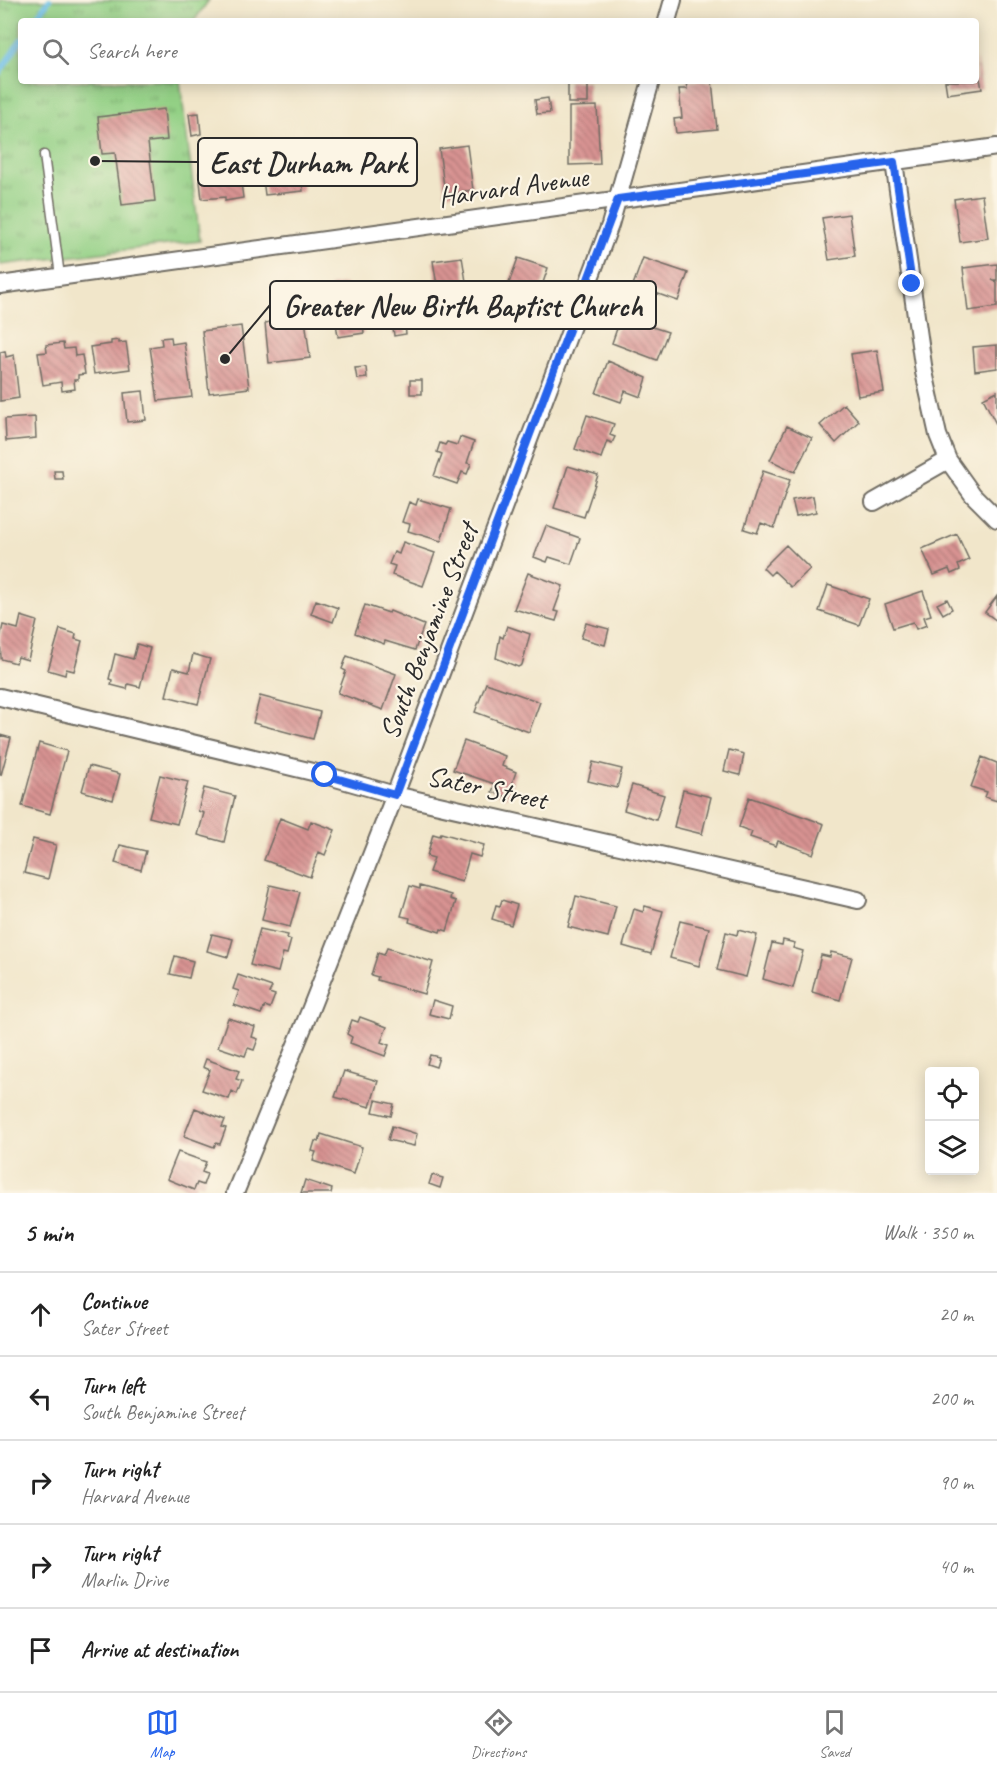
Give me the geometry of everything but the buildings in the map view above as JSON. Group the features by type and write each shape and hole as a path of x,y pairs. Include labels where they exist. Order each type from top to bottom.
{"street":[{"path":"668,18 673,0"},
{"name":"South Benjamine Street","path":"235,1193 395,795 618,199 650,84"},
{"name":"Harvard Avenue","path":"0,285 997,147"},
{"path":"894,162 924,372 938,435 948,460 973,495 997,519"},
{"path":"874,502 948,460"},
{"name":"Sater Street","path":"0,697 325,775 395,795 858,900"}],"lane":[{"path":"44,155 60,276"}],"green space":[{"path":"0,0 209,0 196,18 18,18 18,84 180,84 200,241 0,265"}],"waterway":[{"path":"36,18 49,0"},
{"path":"0,72 18,45"}],"place":[{"name":"East Durham Park","path":"95,161"},
{"name":"Greater New Birth Baptist Church","path":"225,359"}],"route":[{"path":"325,775 395,795 618,199 894,162 912,284"}]}
